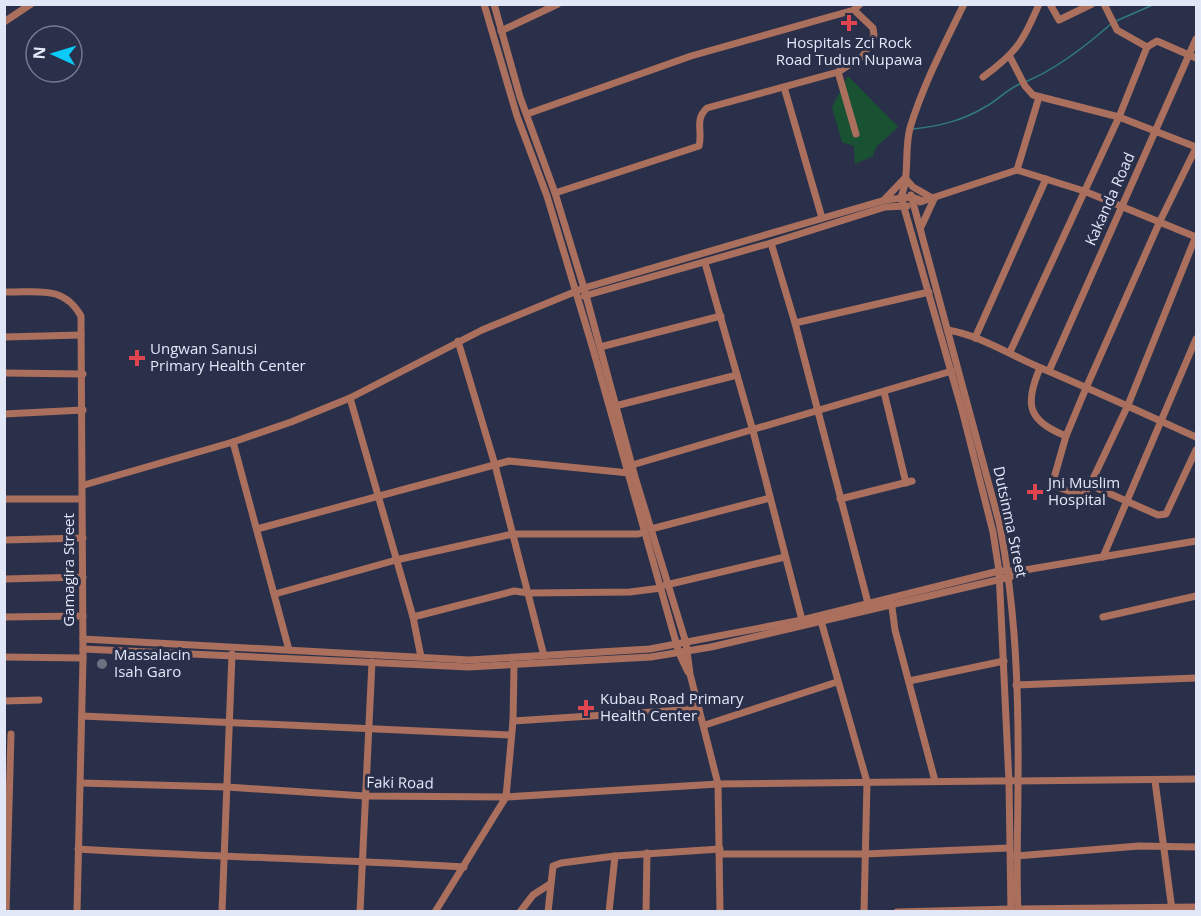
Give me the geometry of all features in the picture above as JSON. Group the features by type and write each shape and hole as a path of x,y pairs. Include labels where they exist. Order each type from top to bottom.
{"street":[{"path":"4,22 31,4"},
{"path":"484,4 512,101 600,347 664,586 677,644 690,674"},
{"path":"494,4 526,114 555,193 584,288"},
{"path":"501,31 558,4"},
{"path":"901,197 905,182 910,130 925,85 964,4"},
{"path":"983,77 1010,57 1028,31 1039,4"},
{"path":"1050,4 1059,20 1080,7 1092,4"},
{"path":"1104,4 1116,28 1147,47"},
{"path":"526,114 691,57 857,7 873,28 874,35 863,56 838,72 707,108 700,114 699,146 555,193"},
{"name":"Kakanda Road","path":"1050,371 1121,205 1193,56 1197,39"},
{"path":"1010,352 1119,117 1147,47 1156,41 1193,56"},
{"path":"648,530 629,473 580,295 584,288 822,218 885,204 915,206 923,201 1017,170 1084,191 1121,205 1160,221 1196,236 1128,405 1083,496 1052,485 1066,436 1160,221 1197,147 1119,117 1038,97 1024,86 1010,57"},
{"path":"838,72 856,134"},
{"path":"784,87 822,218"},
{"path":"1017,170 1038,97"},
{"path":"975,338 1046,179"},
{"path":"905,182 934,199"},
{"path":"885,204 905,182"},
{"name":"Dutsinma Street","path":"905,182 921,227 1009,573 1016,686 1018,783 1014,910"},
{"path":"84,485 233,442 350,398 458,341 563,298 705,263 771,243 901,197 912,197 923,201"},
{"name":"Dutsinma Street","path":"901,197 952,371 993,532 1000,575 1009,782 1009,848 1014,910"},
{"path":"921,227 934,199"},
{"path":"885,204 908,218"},
{"path":"771,243 795,323 868,603"},
{"path":"705,263 753,431 802,620"},
{"name":"Gamagira Street","path":"4,292 59,293 68,297 81,316 84,485 82,499 83,658 77,912"},
{"path":"795,323 929,292"},
{"path":"600,347 721,316"},
{"path":"948,330 1010,352 1040,368 1197,437"},
{"path":"4,337 81,335"},
{"path":"1103,557 1197,339"},
{"path":"458,341 495,465 544,656"},
{"path":"1040,368 1030,399 1033,415 1042,425 1066,436"},
{"path":"632,465 952,371"},
{"path":"4,373 83,374"},
{"path":"615,406 737,375"},
{"path":"840,499 909,482 884,392"},
{"path":"350,398 413,617 421,657"},
{"path":"4,414 83,410"},
{"path":"233,442 289,650"},
{"path":"1090,485 1158,514 1166,514 1197,450"},
{"path":"257,529 509,461 629,473"},
{"path":"275,594 396,560 513,534 638,534 770,498"},
{"path":"4,499 82,499"},
{"path":"4,540 83,538"},
{"path":"83,639 289,650 372,662 468,667 651,657 680,653 821,621 891,601 1009,573 1197,541"},
{"path":"413,617 514,591 529,594 630,592 784,557"},
{"path":"4,579 83,577"},
{"path":"664,586 686,643 690,674 705,725 718,784 720,912"},
{"path":"1103,617 1197,596"},
{"path":"83,649 469,660 544,656 650,649 802,620 868,603 891,601"},
{"path":"891,601 935,781"},
{"path":"4,617 83,616"},
{"path":"821,621 867,782 864,912"},
{"path":"222,912 232,654"},
{"path":"4,657 83,658"},
{"path":"909,681 1004,661"},
{"path":"360,912 372,662"},
{"path":"435,912 506,797 513,722 514,666"},
{"path":"1016,686 1197,678"},
{"path":"705,725 837,682"},
{"path":"4,701 39,700"},
{"path":"513,722 699,710"},
{"path":"82,716 511,735"},
{"path":"6,912 7,785 11,734"},
{"name":"Faki Road","path":"81,783 227,787 365,796 506,797 718,784 935,781 1155,782 1197,779"},
{"path":"1155,782 1172,909"},
{"path":"1016,856 1139,846 1197,847"},
{"path":"548,912 553,866 561,863 647,853 720,851 865,854 1009,848"},
{"path":"78,849 223,858 362,861 464,867"},
{"path":"646,912 647,853"},
{"path":"609,912 615,856"},
{"path":"520,912 533,895 550,884"},
{"path":"897,912 1197,907"}],"green space":[{"path":"848,76 898,127 876,147 873,156 855,164 854,146 842,142 832,107"}],"waterway":[{"path":"1116,21 1155,4"},
{"path":"1025,82 1071,56 1112,23"},
{"path":"913,129 968,116 1020,84"}],"place":[{"name":"Hospitals Zci Rock Road Tudun Nupawa","path":"849,23"},
{"name":"Ungwan Sanusi Primary Health Center","path":"137,358"},
{"name":"Jni Muslim Hospital","path":"1035,492"},
{"name":"Massalacin Isah Garo","path":"102,664"},
{"name":"Kubau Road Primary Health Center","path":"586,708"}]}
